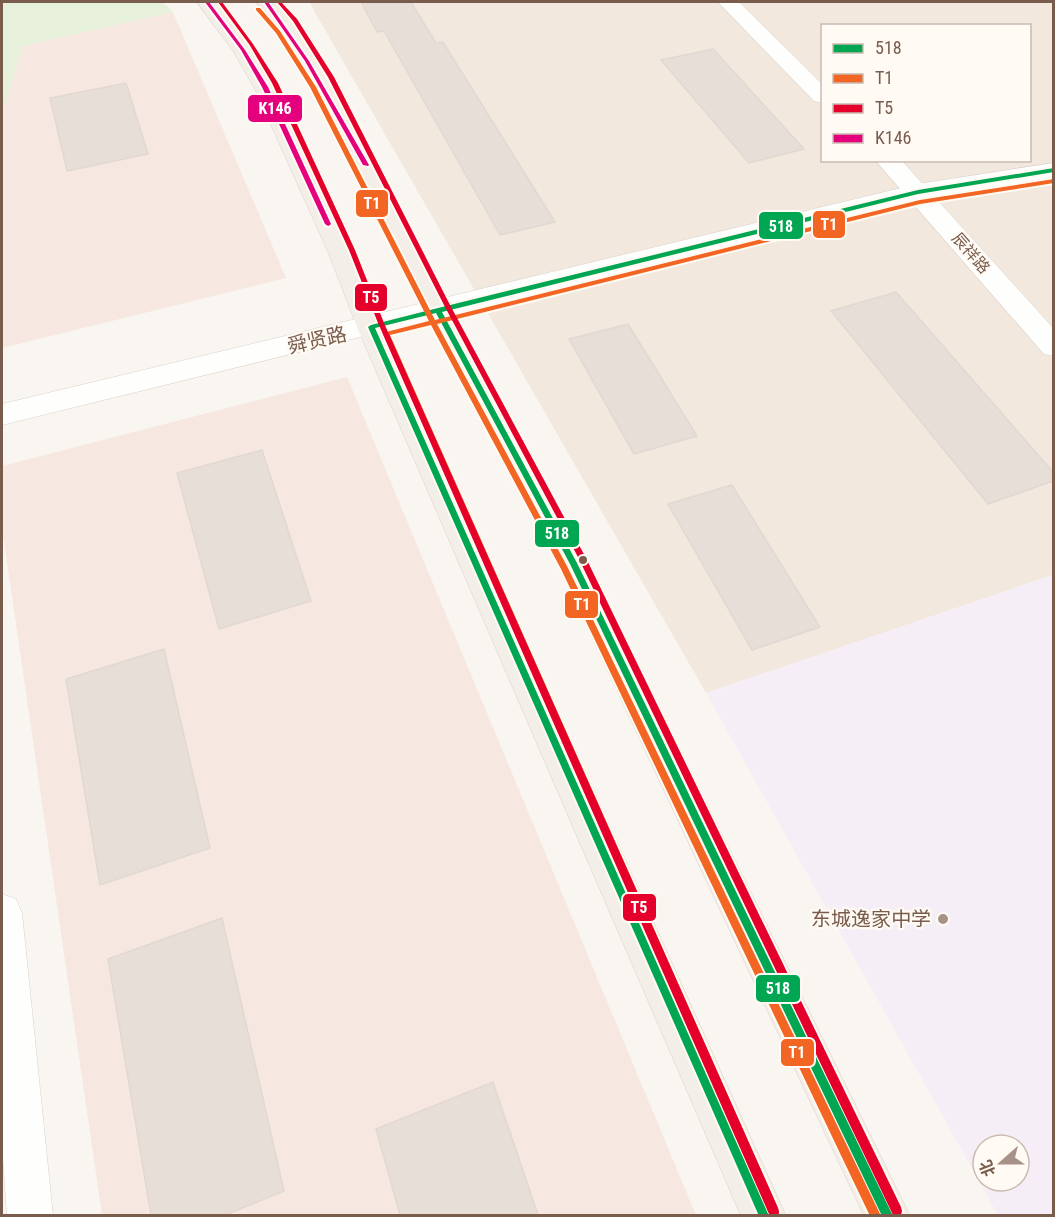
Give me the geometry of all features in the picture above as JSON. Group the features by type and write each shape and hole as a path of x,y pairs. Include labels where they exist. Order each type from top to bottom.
{"main road":[{"path":"207,2 243,50 265,87 342,254 371,327 764,1215"},
{"path":"266,2 286,26 322,82 438,310 573,563 888,1215"}],"street":[{"path":"728,2 821,95"},
{"name":"辰祥路","path":"889,162 918,192 1053,347"},
{"name":"舜贤路","path":"2,415 918,192 1053,170"},
{"path":"2,913 30,1215"}],"shaded area":[{"path":"309,2 1053,2 1053,575 706,693"},
{"path":"173,12 286,278 2,348 2,115 23,46"},
{"path":"347,377 696,1215 102,1215 2,528 2,466"},
{"name":"东城逸家中学","path":"1053,575 1053,1215 998,1215 986,1193 1031,1193 1031,1133 971,1133 971,1167 706,693"}],"green space":[{"path":"2,2 163,2 173,12 23,46 2,115"}],"building":[{"path":"361,2 411,2 436,43 443,42 555,222 500,235 384,31 377,32"},
{"path":"713,49 804,149 749,163 661,60"},
{"path":"126,83 148,154 67,171 50,98"},
{"path":"896,292 1053,472 1053,481 988,504 831,311"},
{"path":"628,324 697,436 634,454 569,339"},
{"path":"262,450 311,601 219,629 177,473"},
{"path":"732,485 820,627 752,650 668,504"},
{"path":"164,649 210,848 100,885 66,679"},
{"path":"222,918 284,1191 225,1215 151,1215 108,959"},
{"path":"493,1082 538,1215 400,1215 376,1129"}],"transit line":[{"name":"K146","path":"207,2 243,50 265,87 328,224"},
{"name":"T5","path":"220,2 251,44 275,83 352,250 381,323 774,1212"},
{"name":"K146","path":"266,2 307,61 366,165"},
{"name":"T5","path":"279,2 295,20 331,77 447,305 582,558 897,1211"},
{"name":"T1","path":"258,9 278,32 313,87 429,315 564,568 876,1216"},
{"name":"518","path":"764,1216 371,327 918,192 1054,170"},
{"name":"T1","path":"774,1212 386,334 920,202 1054,181"},
{"name":"518","path":"438,310 573,563 888,1216"}],"place":[{"name":"东城逸家中学","path":"943,919"}]}
